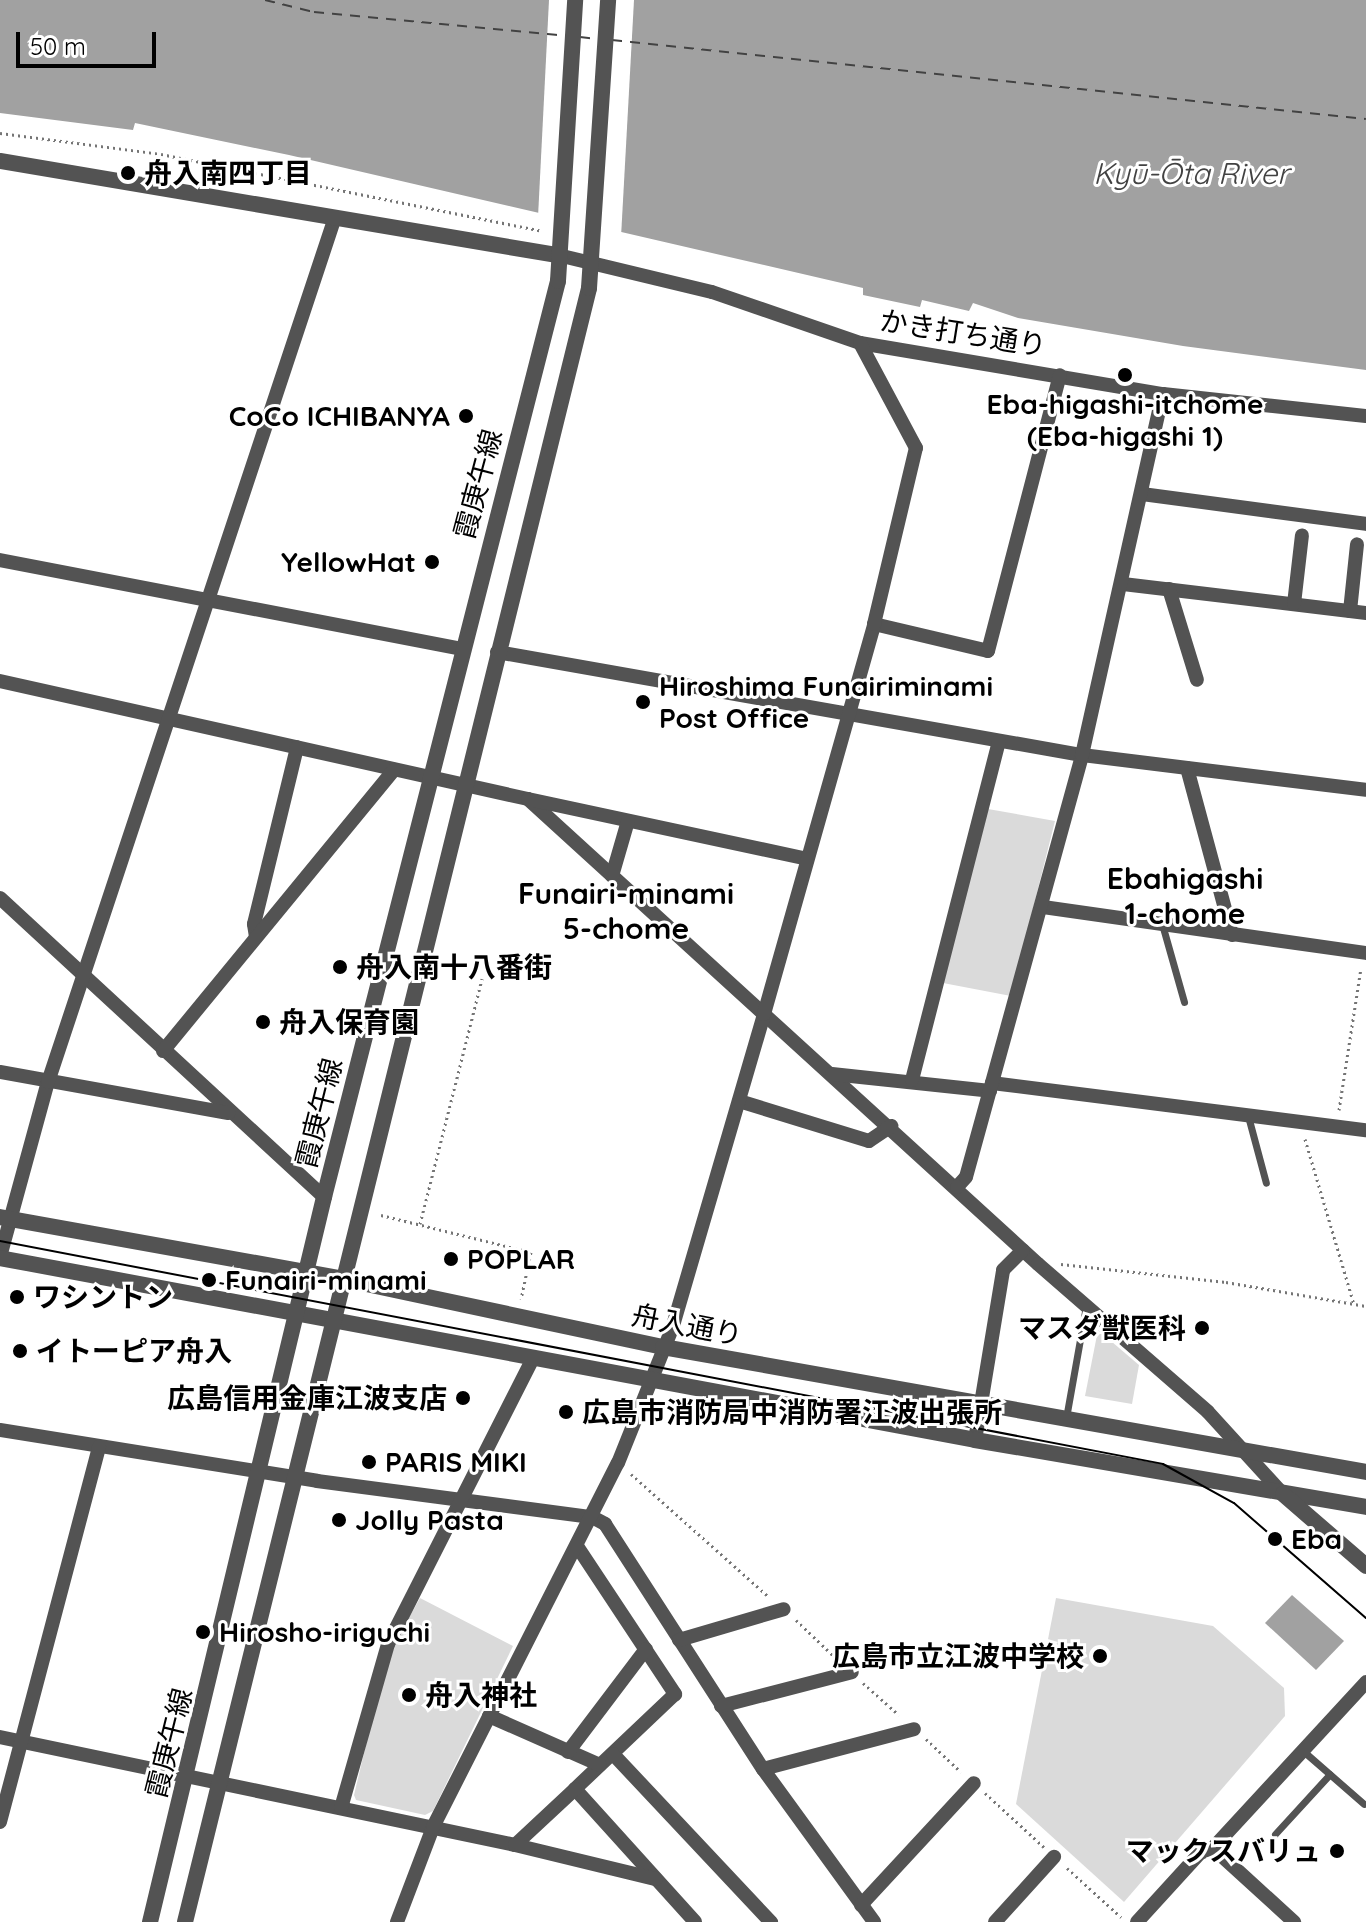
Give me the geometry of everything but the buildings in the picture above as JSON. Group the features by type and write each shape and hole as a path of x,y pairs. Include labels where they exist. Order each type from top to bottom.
{"street":[{"name":"霞庚午線","path":"150,1922 188,1776 324,1197 562,256 575,0"},
{"path":"185,1922 222,1783 463,784 593,264 608,0"},
{"path":"0,161 562,256"},
{"path":"335,217 172,718 48,1082 5,1218 0,1257 975,1440 1366,1507"},
{"name":"かき打ち通り","path":"562,256 712,292 860,343 1163,394 1366,416"},
{"path":"397,1922 433,1827 618,1463 663,1347 739,1101 874,624 916,448 860,343"},
{"path":"874,624 988,651 1060,375"},
{"path":"957,1187 966,1177 1043,907 1123,584 1163,394"},
{"path":"1142,494 1366,524"},
{"path":"1294,604 1302,535"},
{"path":"1350,611 1357,544"},
{"path":"0,560 462,649"},
{"path":"1123,584 1366,613"},
{"path":"1169,589 1197,680"},
{"path":"497,652 847,717 1082,755 1366,790"},
{"path":"0,681 807,859"},
{"path":"912,1080 999,741"},
{"path":"256,937 254,924 297,747"},
{"path":"1187,768 1232,935"},
{"path":"163,1051 394,770"},
{"path":"528,799 891,1126 1038,1264 1208,1412 1242,1453 1283,1494 1366,1566"},
{"path":"612,876 628,821"},
{"path":"0,898 230,1114 324,1197"},
{"path":"1043,907 1365,952"},
{"path":"0,1072 230,1114"},
{"path":"832,1074 991,1087 1366,1130"},
{"path":"739,1101 869,1141 891,1126"},
{"name":"舟入通り","path":"5,1218 343,1279 663,1347 1242,1453 1366,1472"},
{"path":"975,1440 1003,1270 1023,1250"},
{"path":"341,1808 388,1644 463,1502 533,1358"},
{"path":"0,1430 294,1478 592,1517 605,1524 763,1769 874,1922"},
{"path":"0,1822 99,1447"},
{"path":"515,1845 675,1694 577,1546"},
{"path":"679,1640 784,1609"},
{"path":"568,1752 646,1649"},
{"path":"721,1706 852,1672"},
{"path":"1137,1922 1200,1853 1213,1848 1366,1682"},
{"path":"489,1716 600,1765"},
{"path":"763,1769 914,1729"},
{"path":"0,1737 433,1827 657,1879"},
{"path":"613,1754 771,1922"},
{"path":"861,1905 974,1783"},
{"path":"575,1789 695,1922"},
{"path":"1213,1848 1294,1922"},
{"path":"995,1922 1054,1857"}],"lane":[{"path":"1162,924 1184,1002"},
{"path":"1248,1115 1266,1183"},
{"path":"1066,1421 1086,1306"},
{"path":"1302,1750 1364,1804"},
{"path":"1275,1834 1330,1774"}],"path":[{"path":"0,133 161,154 539,230"},
{"path":"1337,1126 1365,952"},
{"path":"420,1224 482,979"},
{"path":"1300,1121 1354,1304"},
{"path":"381,1215 531,1252 521,1299"},
{"path":"1038,1264 1182,1276 1366,1306"},
{"path":"618,1463 784,1609 1127,1922"}],"shaded area":[{"path":"988,809 1055,821 1011,996 943,983"},
{"path":"1098,1330 1139,1365 1132,1404 1085,1396"},
{"path":"420,1598 513,1646 433,1811 425,1815 356,1800 354,1795 387,1657"},
{"path":"1056,1598 1213,1626 1284,1688 1285,1716 1124,1902 1016,1804"}],"water":[{"name":"Kyū-Ōta River","path":"0,0 1366,0 1366,370 1183,346 1018,318 973,303 969,311 922,300 920,307 863,295 863,288 289,155 135,123 133,130 0,113"},
{"path":"1292,1595 1344,1641 1316,1670 1265,1623"}],"pier":[{"path":"549,0 634,0 621,237 538,217"}],"ferry route":[{"path":"265,0 314,12 566,36"},
{"path":"580,37 597,39"},
{"path":"612,40 1366,119"}],"tram line":[{"path":"0,1241 1163,1464 1234,1503 1366,1618"}],"place":[{"name":"舟入南四丁目","path":"128,173"},
{"name":"Eba-higashi-itchome (Eba-higashi 1)","path":"1125,375"},
{"name":"CoCo ICHIBANYA","path":"466,416"},
{"name":"YellowHat","path":"432,562"},
{"name":"Hiroshima Funairiminami Post Office","path":"643,702"},
{"name":"舟入南十八番街","path":"340,967"},
{"name":"舟入保育園","path":"263,1022"},
{"name":"POPLAR","path":"451,1259"},
{"name":"Funairi-minami","path":"209,1280"},
{"name":"ワシントン","path":"17,1297"},
{"name":"マスダ獣医科","path":"1202,1328"},
{"name":"イトーピア舟入","path":"20,1351"},
{"name":"広島信用金庫江波支店","path":"463,1398"},
{"name":"広島市消防局中消防署江波出張所","path":"566,1412"},
{"name":"PARIS MIKI","path":"369,1462"},
{"name":"Jolly Pasta","path":"339,1520"},
{"name":"Eba","path":"1275,1539"},
{"name":"Hirosho-iriguchi","path":"203,1632"},
{"name":"広島市立江波中学校","path":"1100,1656"},
{"name":"舟入神社","path":"409,1695"},
{"name":"マックスバリュ","path":"1337,1851"}],"district":[{"name":"Ebahigashi 1-chome","path":"1185,895"},
{"name":"Funairi-minami 5-chome","path":"626,910"}]}
